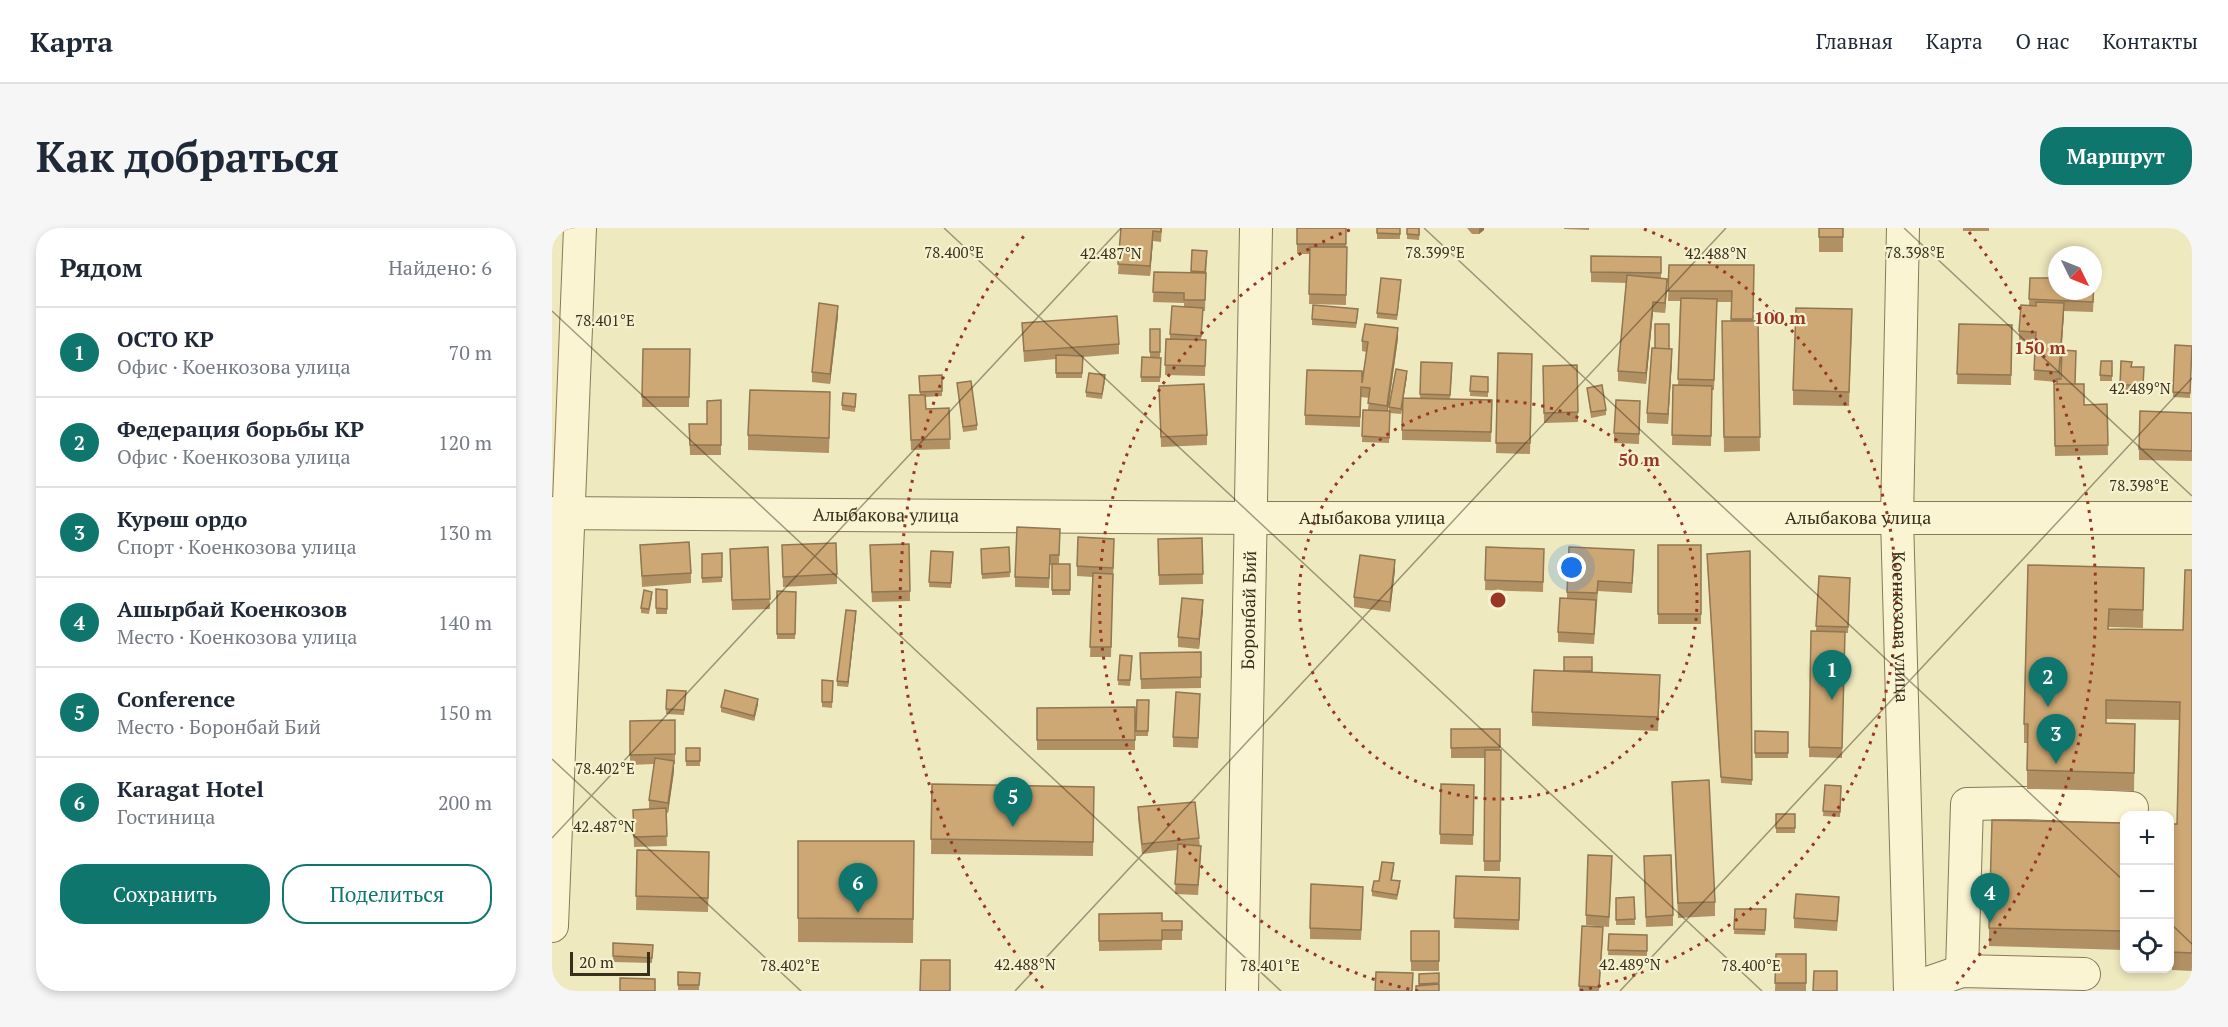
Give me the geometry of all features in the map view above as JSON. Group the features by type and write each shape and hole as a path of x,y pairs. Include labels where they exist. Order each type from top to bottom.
{"street":[{"path":"552,926 560,513 580,228"},
{"name":"Боронбай Бий","path":"1242,991 1256,228"},
{"name":"Коенкозова улица","path":"1903,228 1897,518 1910,990"},
{"name":"Алыбакова улица","path":"560,513 1251,518 2192,518"},
{"path":"1962,971 1967,804 2026,803 2132,808"},
{"path":"1910,990 1962,971 2084,974"}],"building":[{"path":"1121,228 1161,228 1161,232 1153,231 1150,266 1118,264"},
{"path":"1297,228 1346,228 1346,244 1297,244"},
{"path":"1377,228 1400,228 1400,234 1377,233"},
{"path":"1407,228 1419,228 1419,235 1407,234"},
{"path":"1819,228 1843,228 1843,237 1819,237"},
{"path":"1310,247 1347,247 1346,295 1309,294"},
{"path":"1192,250 1207,251 1205,272 1191,271"},
{"path":"1591,256 1661,257 1661,273 1591,272"},
{"path":"1669,265 1754,265 1753,319 1731,319 1732,291 1668,291"},
{"path":"1154,272 1206,273 1205,300 1184,300 1184,293 1153,292"},
{"path":"1627,275 1667,279 1665,303 1653,302 1646,373 1618,371"},
{"path":"1381,278 1401,280 1397,315 1377,313"},
{"path":"2030,278 2048,278 2048,300 2029,299"},
{"path":"1681,298 1717,299 1714,380 1678,379"},
{"path":"2050,300 2093,300 2093,302"},
{"path":"2036,302 2064,303 2059,372 2034,370 2036,332 2019,331 2021,305 2036,306"},
{"path":"819,303 838,306 830,374 812,372"},
{"path":"1313,305 1358,309 1356,323 1312,319"},
{"path":"1172,306 1203,308 1201,336 1170,334"},
{"path":"1796,308 1852,309 1849,392 1793,390"},
{"path":"1117,316 1119,344 1024,351 1022,323"},
{"path":"1722,321 1758,321 1760,437 1724,437"},
{"path":"1365,324 1398,328 1387,406 1368,403 1370,388 1361,387 1360,417 1305,415 1307,370 1362,371 1362,383 1368,342 1362,341"},
{"path":"1655,324 1669,324 1669,349 1655,348"},
{"path":"1959,324 2012,325 2011,375 1957,374"},
{"path":"1150,329 1160,329 1160,352 1150,352"},
{"path":"1166,339 1206,340 1205,366 1165,365"},
{"path":"2175,345 2192,346 2190,393 2173,392"},
{"path":"1652,348 1672,349 1668,414 1647,413"},
{"path":"643,349 690,349 689,397 642,397"},
{"path":"2062,350 2076,351 2075,384 2057,384 2057,379 2061,379"},
{"path":"1498,353 1532,354 1530,443 1496,443"},
{"path":"1056,355 1083,356 1082,373 1056,373"},
{"path":"1142,357 1161,358 1160,377 1141,377"},
{"path":"2101,361 2112,361 2112,376 2100,375"},
{"path":"2121,361 2132,362 2131,367 2144,367 2143,385 2120,385"},
{"path":"1421,362 1452,363 1450,395 1420,394"},
{"path":"1577,365 1578,412 1544,413 1543,366"},
{"path":"1396,369 1407,371 1401,409 1389,407"},
{"path":"1089,373 1105,375 1102,394 1086,392"},
{"path":"942,375 942,391 920,392 919,376"},
{"path":"1471,376 1488,377 1488,392 1470,391"},
{"path":"971,381 977,425 963,427 957,383"},
{"path":"1204,384 1207,435 1161,437 1159,386"},
{"path":"2054,384 2084,384 2084,405 2107,404 2108,445 2055,446"},
{"path":"1602,385 1606,410 1591,412 1587,388"},
{"path":"1673,385 1712,386 1711,436 1672,435"},
{"path":"750,390 830,392 829,438 748,435"},
{"path":"843,393 856,394 855,407 842,405"},
{"path":"909,395 925,395 926,409 949,408 950,439 911,440"},
{"path":"1403,398 1492,400 1491,432 1402,430"},
{"path":"721,400 721,445 690,445 689,424 707,424 707,401"},
{"path":"1616,400 1640,401 1639,434 1614,433"},
{"path":"1363,410 1390,411 1389,438 1362,436"},
{"path":"2140,411 2192,413 2192,451 2139,449"},
{"path":"1017,527 1060,529 1059,555 1050,555 1049,578 1015,577"},
{"path":"1078,537 1114,539 1113,568 1077,566"},
{"path":"1202,538 1203,574 1159,575 1158,539"},
{"path":"689,542 691,573 642,576 640,545"},
{"path":"836,543 837,574 783,577 782,545"},
{"path":"909,544 910,591 872,592 870,545"},
{"path":"1658,545 1701,545 1701,614 1658,614"},
{"path":"768,547 770,599 732,600 730,549"},
{"path":"1009,547 1010,572 982,574 981,549"},
{"path":"1486,547 1544,549 1543,582 1485,580"},
{"path":"1569,547 1634,550 1632,583 1598,581 1597,593 1567,592"},
{"path":"931,551 953,552 951,583 929,582"},
{"path":"1750,551 1752,780 1721,777 1707,554"},
{"path":"722,553 722,577 702,578 702,554"},
{"path":"1360,555 1395,560 1390,602 1354,597"},
{"path":"1052,564 1070,564 1070,590 1052,590"},
{"path":"2028,565 2144,568 2143,610 2109,609 2108,629 2183,630 2185,570 2192,570 2192,953 2174,952 2174,824 2177,824 2180,702 2106,700 2106,723 2135,724 2134,773 2027,770 2028,724 2024,724"},
{"path":"1093,573 1113,574 1111,647 1090,647"},
{"path":"1819,576 1850,578 1848,627 1816,626"},
{"path":"656,589 667,590 667,609 656,608"},
{"path":"644,590 652,592 649,609 641,608"},
{"path":"777,591 796,592 795,634 777,634"},
{"path":"1182,598 1203,600 1199,639 1178,637"},
{"path":"1560,598 1596,600 1594,634 1558,632"},
{"path":"846,610 856,611 848,682 837,681"},
{"path":"1811,631 1845,632 1842,748 1809,747"},
{"path":"1201,652 1201,677 1141,679 1140,653"},
{"path":"1120,655 1132,656 1130,680 1118,680"},
{"path":"1564,657 1592,657 1592,671 1564,671"},
{"path":"1534,670 1660,675 1658,717 1532,712"},
{"path":"822,680 833,681 832,702 822,702"},
{"path":"667,690 686,691 684,710 666,709"},
{"path":"725,690 758,699 754,716 721,707"},
{"path":"1176,692 1200,694 1198,738 1173,737"},
{"path":"1137,700 1149,700 1148,731 1136,731"},
{"path":"1135,707 1135,740 1037,740 1037,708"},
{"path":"675,720 675,754 630,755 630,721"},
{"path":"1451,729 1500,729 1500,747 1451,748"},
{"path":"1755,731 1788,732 1788,753 1755,753"},
{"path":"686,748 700,748 700,761 686,761"},
{"path":"1485,750 1501,750 1500,861 1484,861"},
{"path":"655,758 674,761 668,803 649,800"},
{"path":"1709,780 1715,902 1678,903 1672,782"},
{"path":"932,784 1094,787 1093,842 931,839"},
{"path":"1441,784 1474,785 1473,835 1440,834"},
{"path":"1825,785 1841,786 1840,812 1823,811"},
{"path":"1195,802 1199,838 1142,844 1138,807"},
{"path":"666,808 667,836 634,837 633,810"},
{"path":"1776,814 1795,814 1795,828 1776,828"},
{"path":"1992,820 2120,823 2120,931 1989,928"},
{"path":"798,841 914,841 913,919 798,918"},
{"path":"1178,844 1201,846 1198,885 1175,884"},
{"path":"637,850 709,852 708,898 636,896"},
{"path":"1588,855 1612,856 1609,917 1586,915"},
{"path":"1671,855 1673,915 1646,917 1644,856"},
{"path":"1382,862 1394,863 1391,880 1400,881 1397,895 1372,891 1374,881 1379,881"},
{"path":"1456,876 1520,878 1519,920 1454,918"},
{"path":"1311,884 1363,887 1361,930 1310,928"},
{"path":"1796,894 1839,897 1837,921 1794,918"},
{"path":"1634,897 1635,919 1616,920 1616,898"},
{"path":"1735,909 1766,909 1765,930 1734,929"},
{"path":"1162,913 1162,921 1182,921 1182,930 1162,930 1162,940 1099,941 1099,914"},
{"path":"1582,926 1603,927 1599,987 1579,986"},
{"path":"1411,931 1439,931 1439,961 1411,961"},
{"path":"1609,934 1647,935 1647,951 1608,950"},
{"path":"613,943 653,945 652,958 613,956"},
{"path":"1776,954 1806,954 1806,983 1775,983"},
{"path":"921,960 950,960 950,991 920,991"},
{"path":"1814,971 1837,971 1837,991 1813,991"},
{"path":"678,972 700,973 699,985 678,985"},
{"path":"1376,972 1413,973 1412,991 1375,991"},
{"path":"1439,973 1439,983 1419,984 1419,974"},
{"path":"620,978 655,979 655,991 620,991"},
{"path":"1439,984 1439,991 1416,991 1416,986"}],"place":[{"name":"ОСТО КР","path":"1832,700"},
{"name":"Федерация борьбы КР","path":"2048,707"},
{"name":"Курөш ордо","path":"2056,764"},
{"name":"Conference","path":"1013,827"},
{"name":"Karagat Hotel","path":"858,913"},
{"name":"Ашырбай Коенкозов","path":"1990,923"}]}
